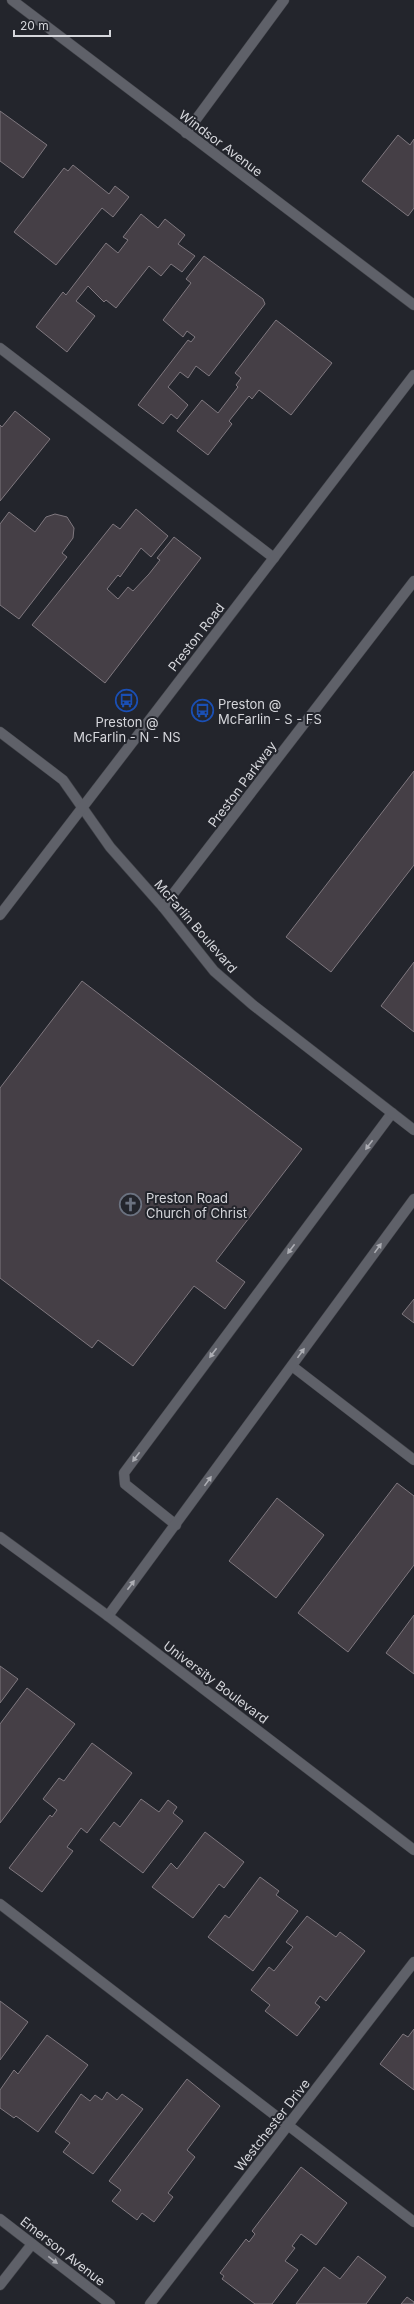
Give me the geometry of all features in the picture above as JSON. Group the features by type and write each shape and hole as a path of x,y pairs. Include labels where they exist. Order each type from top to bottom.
{"street":[{"name":"Windsor Avenue","path":"12,0 414,305"},
{"path":"186,133 284,0"},
{"path":"0,348 274,558"},
{"name":"Preston Road","path":"0,915 82,806 414,375"},
{"name":"Preston Parkway","path":"163,907 414,581"},
{"name":"McFarlin Boulevard","path":"0,732 63,780 110,847 163,907 214,971 253,1005 414,1130"},
{"path":"176,1526 125,1484 124,1473 392,1113"},
{"path":"108,1616 176,1526 414,1199"},
{"path":"292,1366 414,1460"},
{"name":"University Boulevard","path":"0,1537 108,1616 414,1850"},
{"path":"0,1904 414,2222"},
{"name":"Westchester Drive","path":"150,2304 414,1962"},
{"name":"Emerson Avenue","path":"0,2220 110,2304"},
{"path":"0,2285 32,2244"}],"building":[{"path":"0,111 47,145 23,178 0,161"},
{"path":"398,135 410,145 414,139 414,208 408,216 362,181"},
{"path":"73,165 109,194 115,186 129,197 113,217 102,208 56,265 14,232 64,168 68,171"},
{"path":"141,214 158,228 165,219 185,235 178,244 195,256 182,272 171,264 161,276 149,266 116,308 106,300 104,302 88,286 76,301 95,316 67,352 36,327 63,292 66,295 106,243 118,253 128,240 123,237"},
{"path":"204,256 263,299 265,304 209,376 196,366 188,378 180,372 168,387 188,405 177,419 171,414 163,424 138,405 188,340 191,342 195,337 187,331 183,337 163,320 191,283 186,279"},
{"path":"276,320 332,363 291,415 259,390 252,399 249,396 229,421 232,424 208,455 177,431 202,400 218,413 238,387 236,385 241,378 235,373"},
{"path":"15,411 50,439 0,501 0,425 2,427"},
{"path":"136,509 168,536 151,557 141,548 120,577 118,575 107,589 118,599 128,587 133,591 149,574 160,560 157,558 174,537 201,558 105,683 32,625 113,524 120,529"},
{"path":"9,512 35,532 46,517 55,514 67,517 74,528 73,538 62,553 67,557 19,619 0,605 0,524"},
{"path":"414,771 414,865 331,972 286,937"},
{"path":"414,962 414,1032 381,1006"},
{"name":"Preston Road Church of Christ","path":"82,981 302,1149 216,1261 245,1282 225,1309 194,1286 133,1366 98,1340 92,1348 0,1278 0,1088"},
{"path":"414,1299 414,1323 402,1314"},
{"path":"397,1483 414,1496 414,1565 348,1652 298,1613"},
{"path":"277,1498 324,1535 276,1598 229,1561"},
{"path":"414,1615 414,1674 386,1653"},
{"path":"0,1666 18,1679 0,1703"},
{"path":"27,1688 75,1724 0,1823 0,1724"},
{"path":"92,1743 132,1773 87,1833 81,1828 67,1847 73,1851 42,1892 9,1868 50,1815 52,1817 57,1810 43,1799 59,1778 64,1781"},
{"path":"141,1799 159,1812 168,1800 177,1807 173,1813 183,1821 143,1873 100,1840 114,1822 120,1827"},
{"path":"205,1832 244,1862 224,1888 219,1884 193,1918 152,1887 171,1863 177,1869"},
{"path":"260,1877 279,1891 276,1895 298,1911 253,1971 208,1937 225,1915 229,1918"},
{"path":"307,1916 336,1937 340,1932 365,1951 326,2001 320,1996 315,2003 320,2007 297,2036 265,2011 270,2005 251,1990 269,1967 274,1971 293,1947 286,1942"},
{"path":"0,2001 28,2022 0,2060"},
{"path":"414,2029 414,2090 380,2064 403,2034 408,2037"},
{"path":"47,2035 88,2065 38,2132 16,2116 14,2118 0,2108 0,2090 14,2070 18,2074"},
{"path":"187,2079 220,2106 187,2150 195,2157 168,2193 173,2197 154,2222 142,2213 137,2220 112,2201 121,2190 109,2181"},
{"path":"107,2092 117,2100 122,2094 143,2109 93,2174 63,2152 70,2143 55,2132 81,2094 90,2101 95,2095 102,2100"},
{"path":"301,2167 347,2203 316,2245 301,2234 292,2246 295,2248 285,2261 298,2270 272,2304 255,2304 222,2279 224,2276 220,2273 246,2239 249,2242 255,2234 252,2231"},
{"path":"358,2256 386,2277 366,2304 296,2304 324,2267 340,2279"},
{"path":"407,2297 414,2302 414,2304 401,2304"}],"place":[{"name":"Preston @ McFarlin - N - NS","path":"127,700"},
{"name":"Preston @ McFarlin - S - FS","path":"203,711"},
{"name":"Preston Road Church of Christ","path":"130,1205"}]}
